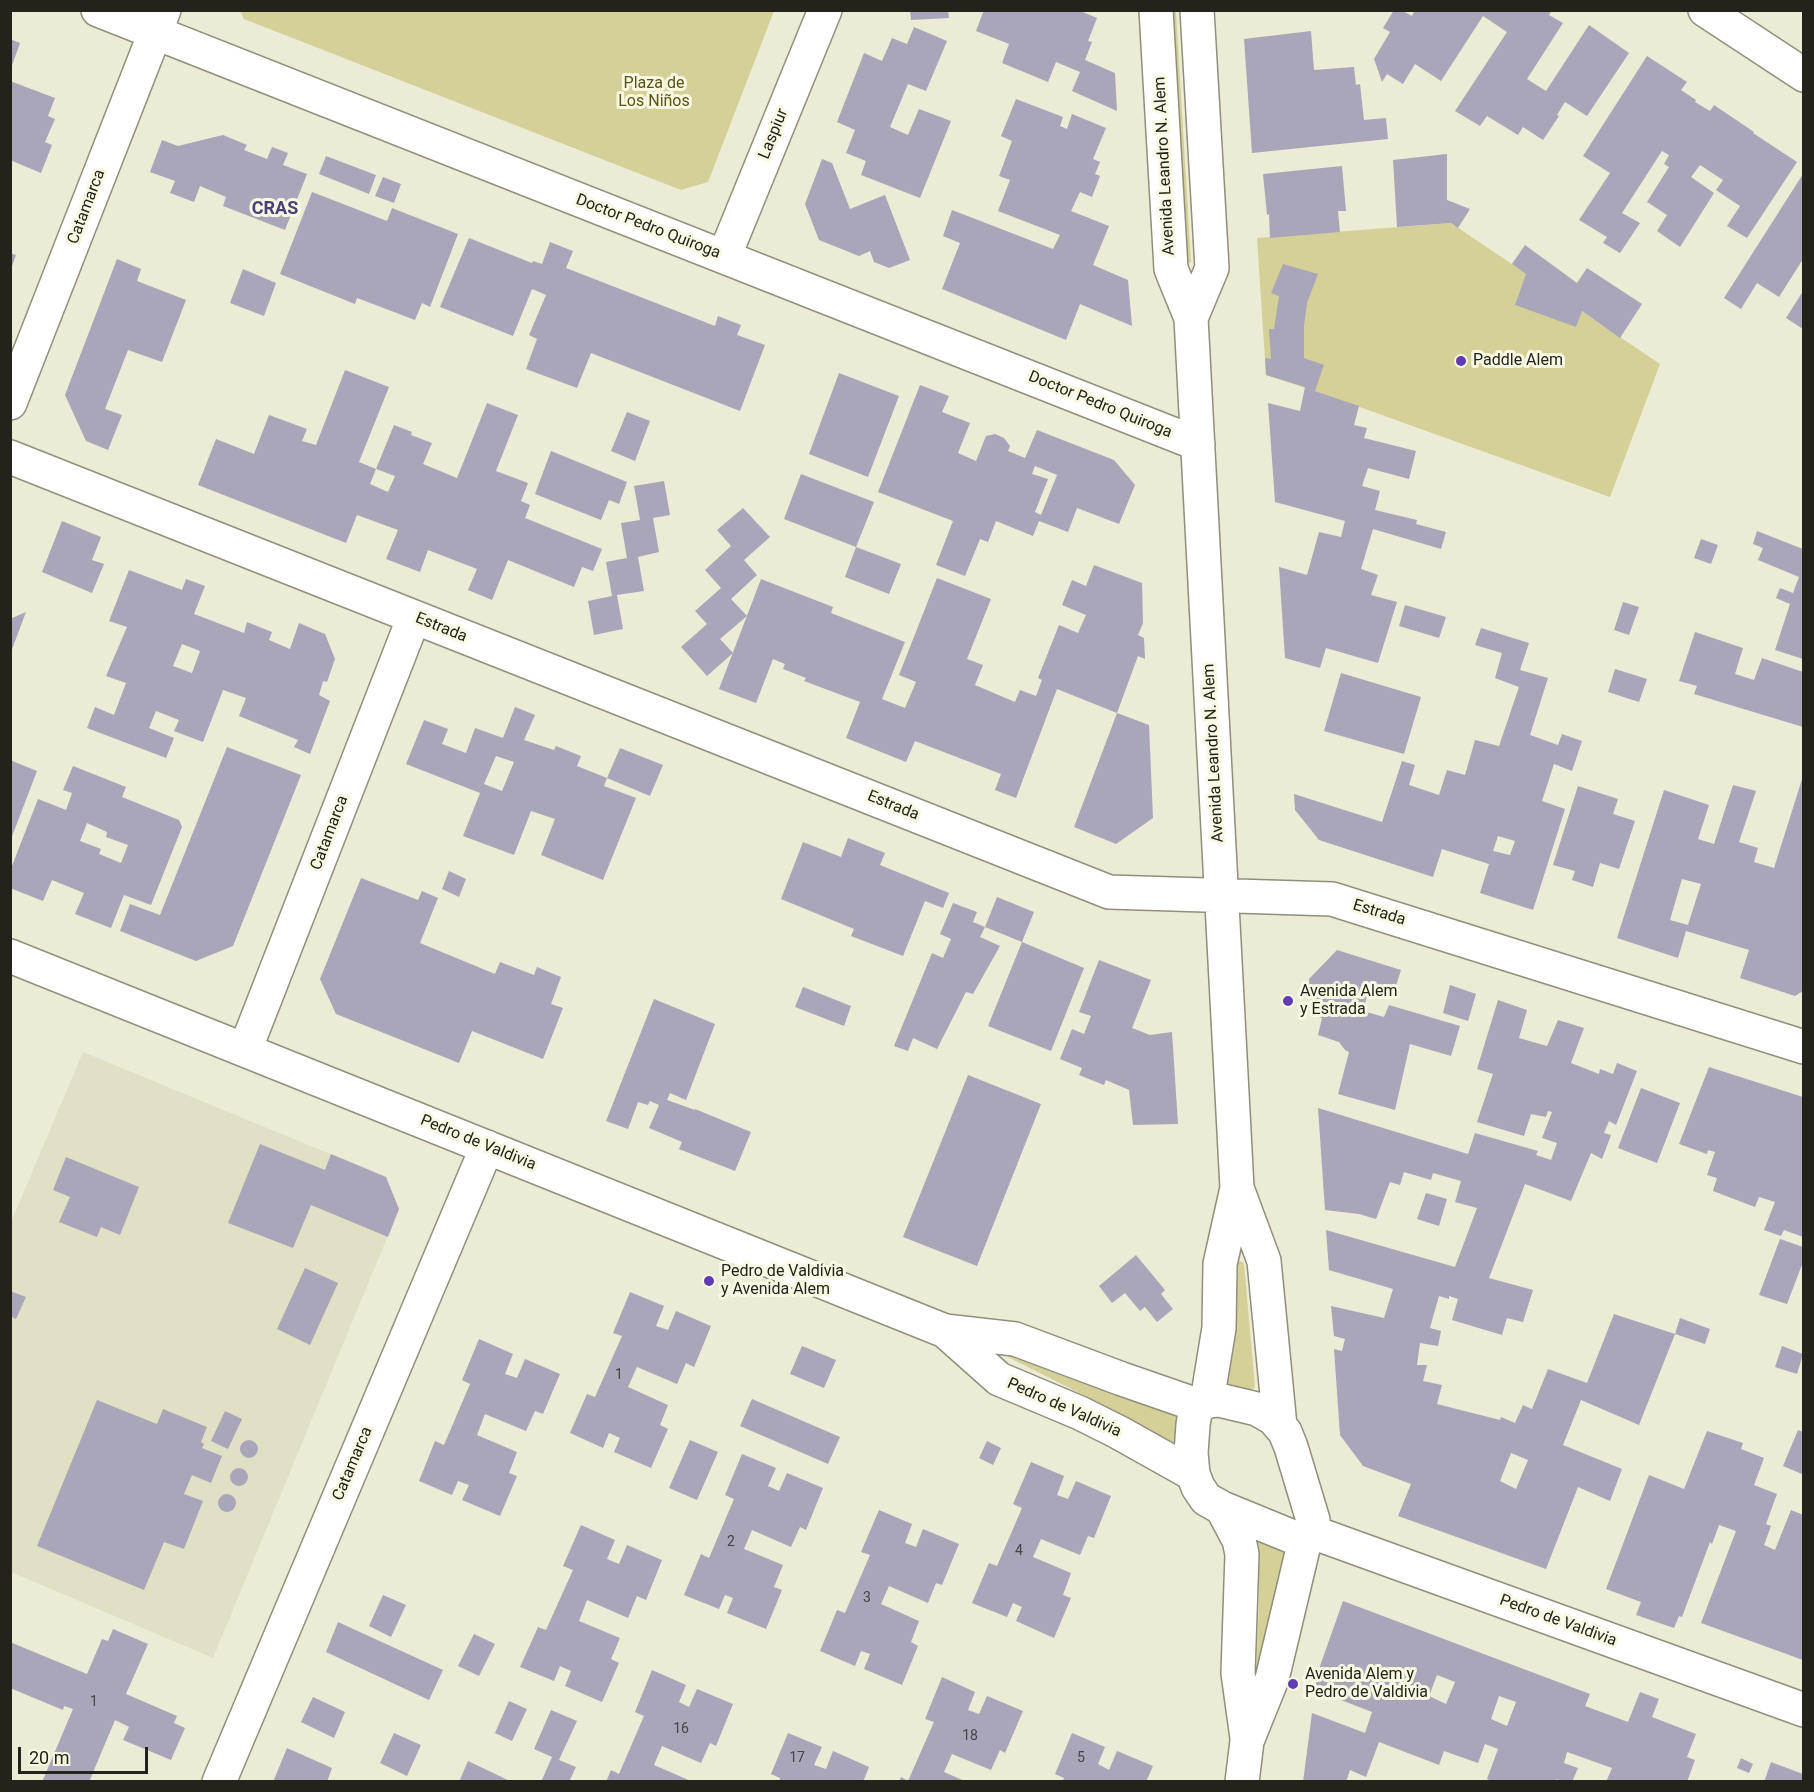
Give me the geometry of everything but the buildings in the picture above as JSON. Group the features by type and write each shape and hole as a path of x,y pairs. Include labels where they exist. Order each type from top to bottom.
{"street":[{"name":"Doctor Pedro Quiroga","path":"98,10 159,22 724,257 1198,444"},
{"name":"Laspiur","path":"724,257 825,10"},
{"name":"Avenida Leandro N. Alem","path":"1156,10 1171,269 1191,318 1237,1188 1220,1264 1219,1328 1203,1403 1195,1412 1191,1453 1192,1474"},
{"name":"Avenida Leandro N. Alem","path":"1191,318 1212,268 1197,10"},
{"path":"1705,10 1803,75"},
{"name":"Catamarca","path":"10,404 159,22"},
{"name":"Estrada","path":"10,457 1109,892 1332,899 1803,1047"},
{"name":"Catamarca","path":"245,1050 414,617"},
{"name":"Pedro de Valdivia","path":"10,956 945,1331 1015,1339 1122,1379 1203,1403 1219,1400 1257,1409 1273,1418 1280,1426"},
{"name":"Catamarca","path":"219,1782 487,1147"},
{"name":"Avenida Leandro N. Alem","path":"1237,1188 1264,1261 1280,1426"},
{"name":"Pedro de Valdivia","path":"945,1331 999,1378 1080,1413 1192,1474"},
{"path":"1247,1741 1272,1679 1314,1520 1291,1447 1280,1426"},
{"path":"1192,1474 1206,1499 1222,1508 1237,1534 1242,1554 1238,1672 1247,1741 1242,1782"},
{"name":"Pedro de Valdivia","path":"1222,1508 1293,1537 1301,1538 1309,1534 1803,1710"}],"shaded area":[{"path":"83,1052 386,1177 399,1209 213,1658 11,1572 11,1222"}],"green space":[{"name":"Plaza de Los Niños","path":"240,11 774,11 708,182 681,190 244,19"},
{"path":"1173,11 1176,11 1191,262 1189,263 1187,261"},
{"name":"Paddle Alem","path":"1451,223 1660,364 1610,497 1266,375 1257,238"},
{"path":"1240,1261 1244,1263 1255,1387 1251,1390 1229,1387 1226,1384"},
{"path":"1008,1357 1179,1416 1175,1446 1125,1416"},
{"path":"1256,1538 1287,1549 1256,1675 1259,1597"}],"place":[{"name":"Paddle Alem","path":"1461,361"},
{"name":"Avenida Alem y Estrada","path":"1288,1001"},
{"name":"Pedro de Valdivia y Avenida Alem","path":"709,1281"},
{"name":"Avenida Alem y Pedro de Valdivia","path":"1293,1684"}],"district":[{"name":"CRAS","path":"275,209"}]}
